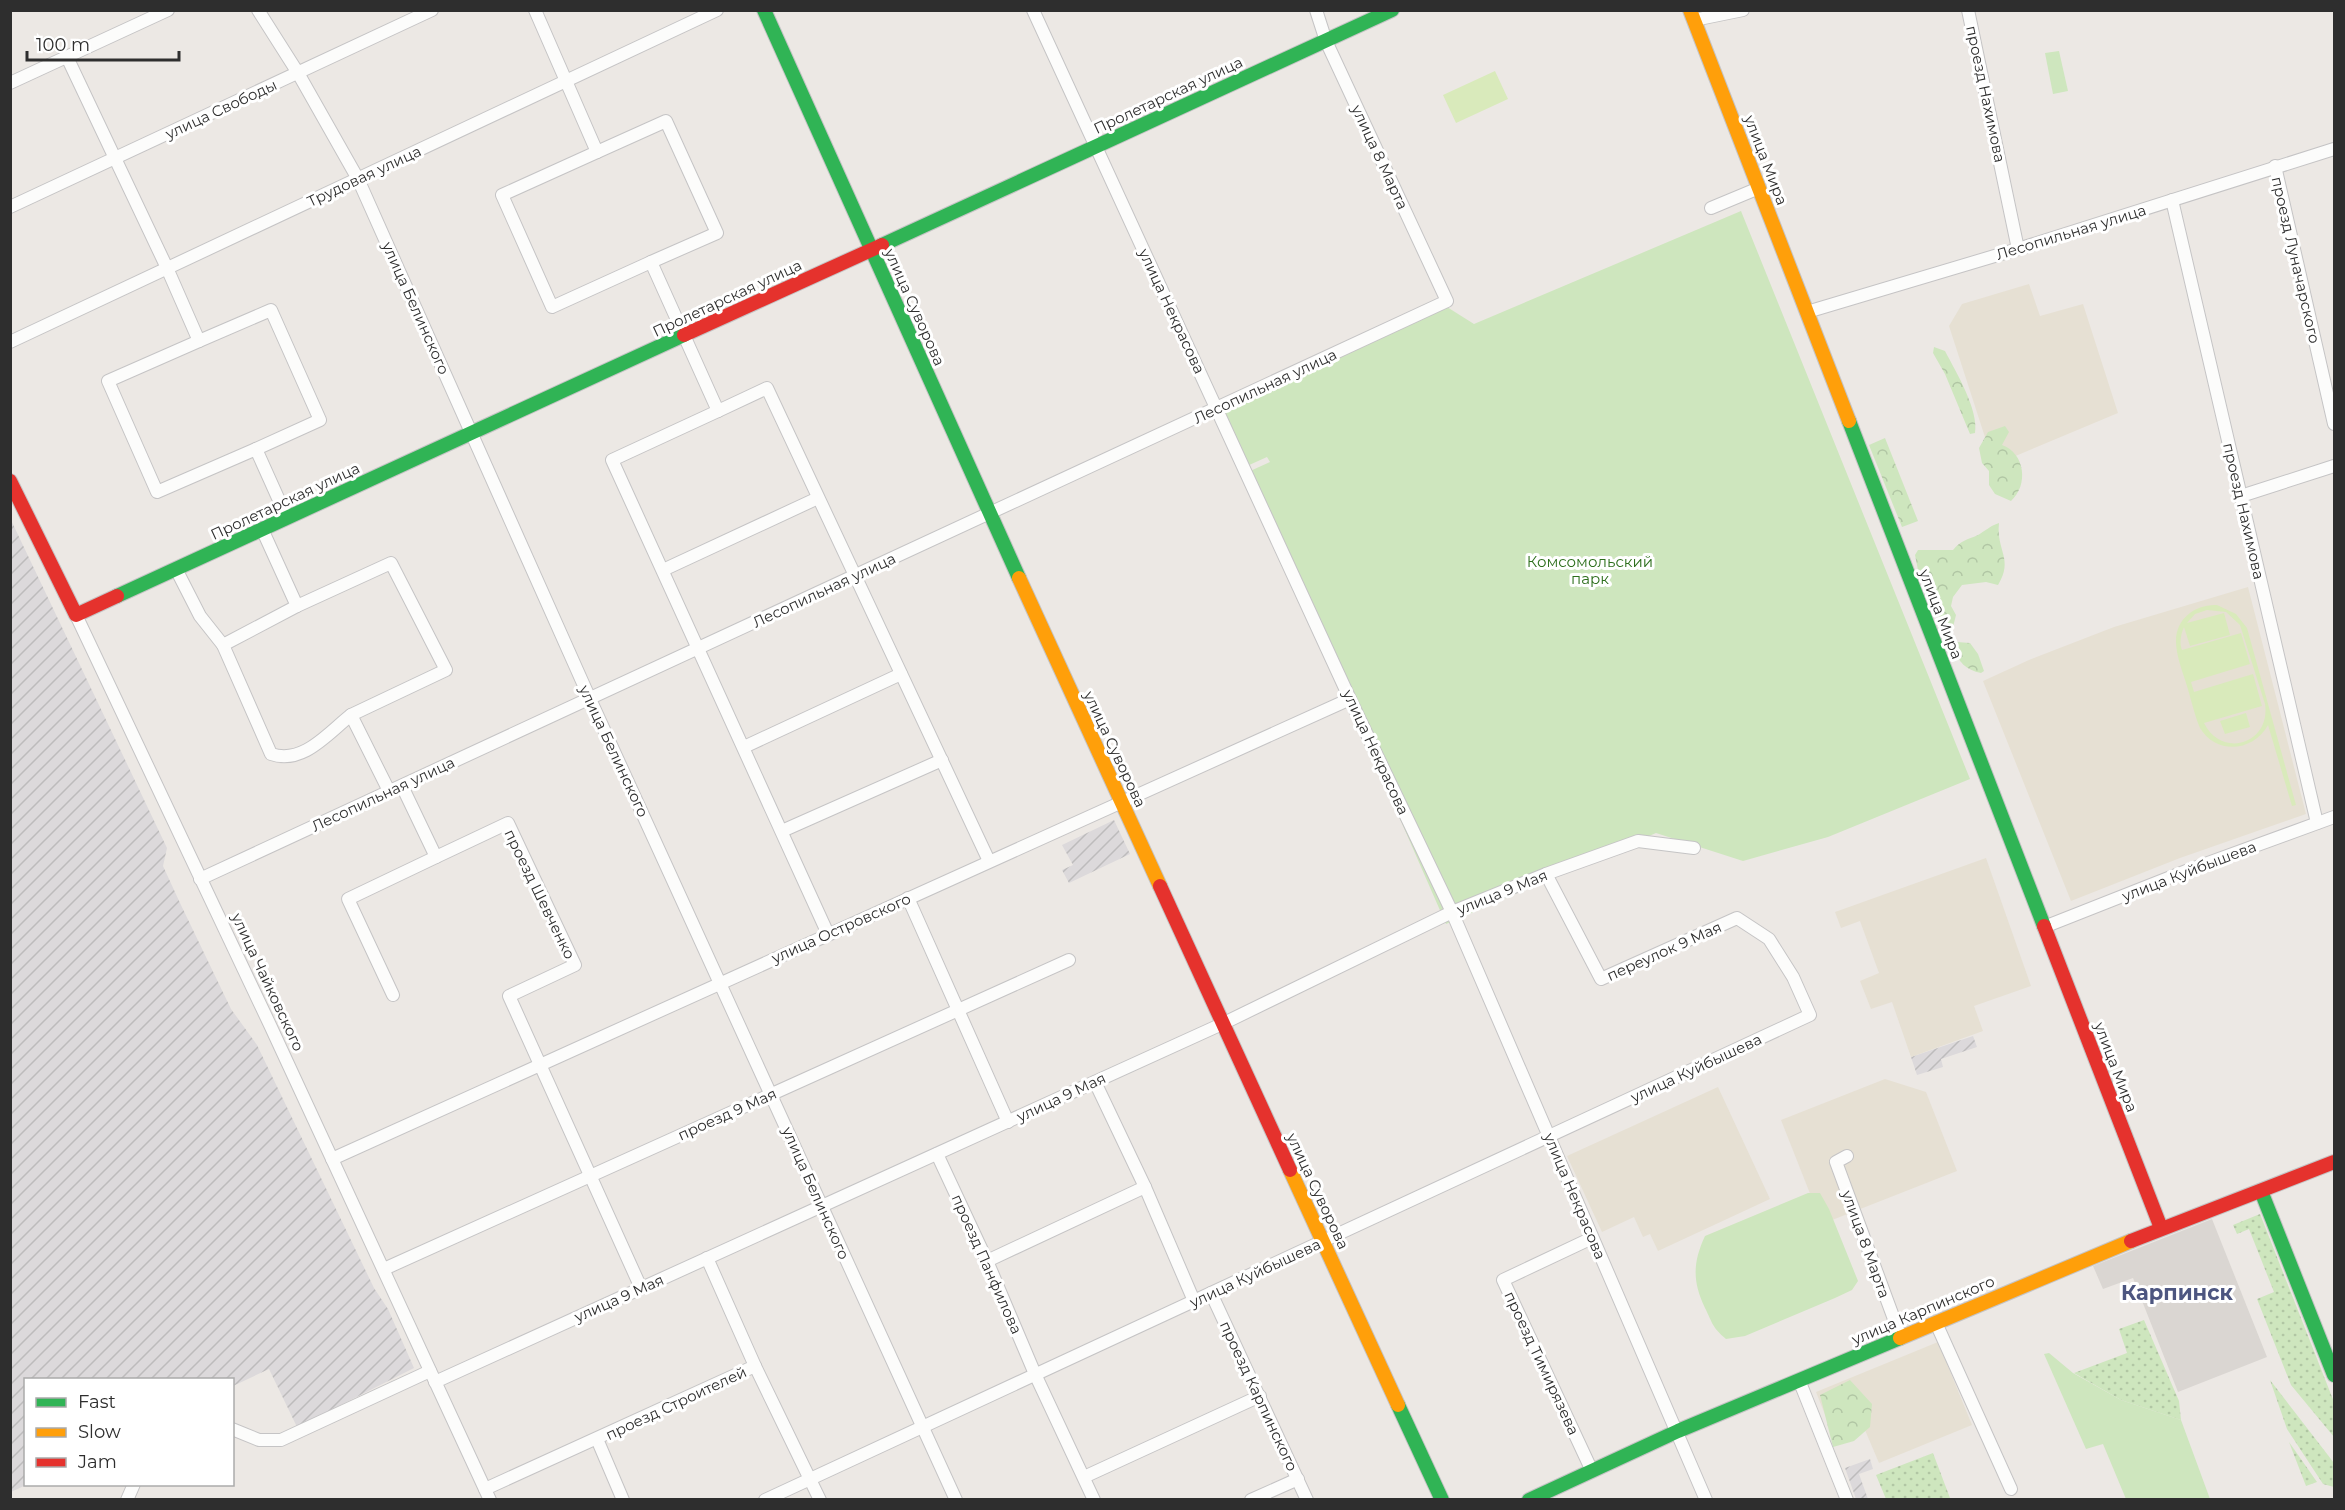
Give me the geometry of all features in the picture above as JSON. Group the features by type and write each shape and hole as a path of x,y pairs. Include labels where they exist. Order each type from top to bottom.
{"main road":[{"name":"улица Суворова","path":"764,10 989,514 1442,1500"},
{"name":"Пролетарская улица","path":"75,615 472,433 680,330 872,249 1392,10"},
{"name":"улица Мира","path":"1692,15 2161,1228"},
{"name":"улица Чайковского","path":"10,481 75,615"},
{"name":"улица Карпинского","path":"1529,1500 1551,1495 1592,1471 1678,1431 2161,1228 2334,1162"},
{"path":"2261,1191 2334,1375"}],"street":[{"path":"10,84 168,10"},
{"name":"улица Белинского","path":"258,10 298,73 358,179 590,699 956,1500"},
{"name":"улица Свободы","path":"10,207 432,10"},
{"path":"535,10 597,153"},
{"name":"Трудовая улица","path":"10,342 717,10"},
{"name":"улица Некрасова","path":"1033,10 1350,699 1452,912 1707,1500"},
{"name":"улица 8 Марта","path":"1316,10 1326,41 1447,301"},
{"path":"1692,15 1743,10"},
{"name":"проезд Нахимова","path":"1968,10 2018,249"},
{"path":"67,57 199,341"},
{"path":"666,121 717,233 651,262 552,307 502,195 666,121"},
{"name":"Лесопильная улица","path":"1807,312 2018,249 2334,149"},
{"name":"проезд Луначарского","path":"2275,166 2334,424"},
{"path":"1711,208 1759,188"},
{"name":"проезд Нахимова","path":"2172,200 2316,822"},
{"path":"651,262 717,411"},
{"name":"Лесопильная улица","path":"200,879 1447,301"},
{"path":"271,310 320,420 256,449 157,492 108,381 271,310"},
{"path":"828,934 612,460 767,388 989,861"},
{"path":"256,449 287,518"},
{"path":"2241,496 2334,466"},
{"path":"663,570 818,498"},
{"path":"262,529 297,606"},
{"path":"176,569 200,616 223,645 271,754 279,757 295,757 311,748 351,716 446,670 391,564 297,606 223,645"},
{"name":"улица Чайковского","path":"75,615 488,1494"},
{"path":"744,747 901,674"},
{"name":"улица Островского","path":"332,1159 1350,699"},
{"path":"351,716 389,791"},
{"path":"782,831 942,760"},
{"path":"402,786 436,857"},
{"name":"улица Куйбышева","path":"2044,927 2334,817"},
{"name":"проезд Шевченко","path":"393,995 348,899 508,824 575,965 509,996 541,1063"},
{"name":"улица 9 Мая","path":"234,1430 259,1440 281,1440 641,1288 1222,1024 1452,912 1546,874 1638,841 1694,848"},
{"name":"переулок 9 Мая","path":"1546,874 1601,979 1737,918 1769,939 1793,976 1810,1016"},
{"path":"908,898 1008,1122"},
{"name":"проезд 9 Мая","path":"384,1269 1069,960"},
{"name":"улица Куйбышева","path":"765,1500 1810,1016"},
{"path":"541,1063 641,1288"},
{"path":"1095,1082 1145,1188 1194,1301"},
{"name":"проезд Панфилова","path":"937,1154 987,1261 1035,1374"},
{"name":"улица 8 Марта","path":"1847,1156 1836,1162 1901,1338"},
{"path":"987,1261 1145,1188"},
{"name":"проезд Тимирязева","path":"1592,1238 1503,1280 1592,1471"},
{"name":"проезд Строителей","path":"707,1258 755,1366 820,1500"},
{"name":"проезд Карпинского","path":"1211,1293 1307,1500"},
{"path":"1936,1323 2011,1489"},
{"name":"проезд Строителей","path":"488,1494 597,1439 755,1366"},
{"path":"1035,1374 1094,1500"},
{"path":"1799,1380 1847,1500"},
{"path":"1084,1477 1260,1396"},
{"name":"проезд Строителей","path":"597,1439 623,1500"},
{"path":"1251,1500 1298,1479"},
{"path":"127,1500 134,1486"}],"shaded area":[{"path":"2029,284 2040,316 2083,304 2118,413 1994,465 1949,326 1962,304"},
{"path":"10,518 167,848 163,866 180,903 231,1009 257,1045 374,1288 388,1309 414,1368 297,1427 269,1369 234,1386 234,1378 24,1378 24,1486 11,1492"},
{"path":"2248,587 2306,814 2180,858 2071,901 1983,681 2029,660 2114,627"},
{"path":"1114,820 1130,854 1069,883 1062,870 1073,865 1062,845"},
{"path":"1986,858 2031,986 1974,1006 1983,1031 1911,1057 1892,1002 1871,1009 1860,981 1879,973 1860,921 1841,928 1835,912"},
{"path":"1973,1036 1977,1047 1941,1059 1943,1067 1917,1075 1911,1057"},
{"path":"1885,1079 1926,1092 1957,1171 1822,1224 1781,1120"},
{"path":"1718,1087 1770,1199 1658,1251 1650,1234 1643,1237 1634,1217 1602,1232 1567,1156"},
{"path":"2212,1219 2267,1357 2178,1392 2133,1278 2103,1289 2093,1266"},
{"path":"1938,1342 1972,1425 1879,1463 1865,1430 1836,1442 1816,1392"},
{"path":"1870,1459 1873,1469 1859,1474 1868,1499 1856,1499 1845,1468"}],"green space":[{"path":"2059,51 2068,91 2053,94 2045,53"},
{"path":"1495,71 1508,99 1456,123 1443,95"},
{"name":"Комсомольский парк","path":"1741,211 1970,779 1828,837 1743,861 1656,833 1446,924 1248,472 1270,462 1267,457 1247,466 1221,407 1447,307 1474,324"},
{"path":"1934,347 1945,351 1960,380 1974,413 1975,433 1970,434 1945,374 1933,353"},
{"path":"2005,426 2009,432 2002,445 2016,455 2022,470 2020,487 2011,501 1995,494 1989,485 1989,471 1982,463 1979,448 1988,432"},
{"path":"1885,438 1918,521 1902,527 1869,445"},
{"path":"1999,523 2000,541 2005,561 2003,576 1998,585 1986,582 1962,585 1953,597 1951,606 1956,615 1950,639 1918,570 1915,555 1918,550 1953,550 1962,542"},
{"path":"2217,605 2236,614 2247,628 2296,805 2292,806 2268,725 2254,740 2235,747 2216,743 2200,728 2179,662 2176,641 2183,619 2195,610","holes":["2207,610 2226,612 2240,625 2265,704 2265,718 2261,729 2244,742 2222,741 2212,734 2204,723 2262,706 2253,674 2194,692 2191,682 2250,664 2241,633 2182,650 2181,644 2184,627 2190,646 2230,635 2224,613 2187,623 2195,614"]},
{"path":"1957,642 1970,643 1978,654 1984,671 1976,672 1963,665 1954,648"},
{"path":"2246,713 2250,727 2225,734 2220,721"},
{"path":"1808,1193 1820,1193 1829,1209 1858,1281 1852,1290 1835,1298 1745,1336 1726,1339 1713,1325 1696,1280 1696,1263 1705,1236"},
{"path":"2260,1214 2334,1402 2334,1437 2291,1385 2257,1299 2274,1292 2249,1229 2237,1234 2233,1225"},
{"path":"2144,1320 2179,1401 2181,1420 2121,1400 2074,1373 2127,1353 2119,1329"},
{"path":"2049,1353 2073,1373 2121,1400 2181,1420 2210,1499 2126,1499 2103,1444 2086,1449 2044,1354"},
{"path":"1850,1380 1872,1404 1870,1427 1854,1441 1833,1447 1820,1395"},
{"path":"2270,1380 2334,1463 2334,1487 2323,1484 2287,1429"},
{"path":"2289,1442 2317,1482 2306,1486"},
{"path":"1933,1453 1950,1498 1886,1499 1876,1475"}],"traffic: fast":[{"path":"764,10 1019,578"},
{"path":"882,245 1392,10"},
{"path":"117,596 684,335"},
{"path":"1849,421 2044,926"},
{"path":"2261,1191 2334,1375"},
{"path":"1529,1500 1678,1431 1900,1338"},
{"path":"1398,1405 1442,1500"}],"traffic: slow":[{"path":"1690,10 1849,421"},
{"path":"1019,578 1160,886"},
{"path":"1290,1170 1398,1405"},
{"path":"1900,1338 2131,1241"}],"traffic: jam":[{"path":"684,335 882,245"},
{"path":"10,481 76,615 117,596"},
{"path":"1160,886 1290,1170"},
{"path":"2044,926 2161,1228"},
{"path":"2131,1241 2334,1162"}],"district":[{"name":"Карпинск","path":"2177,1292"}]}
